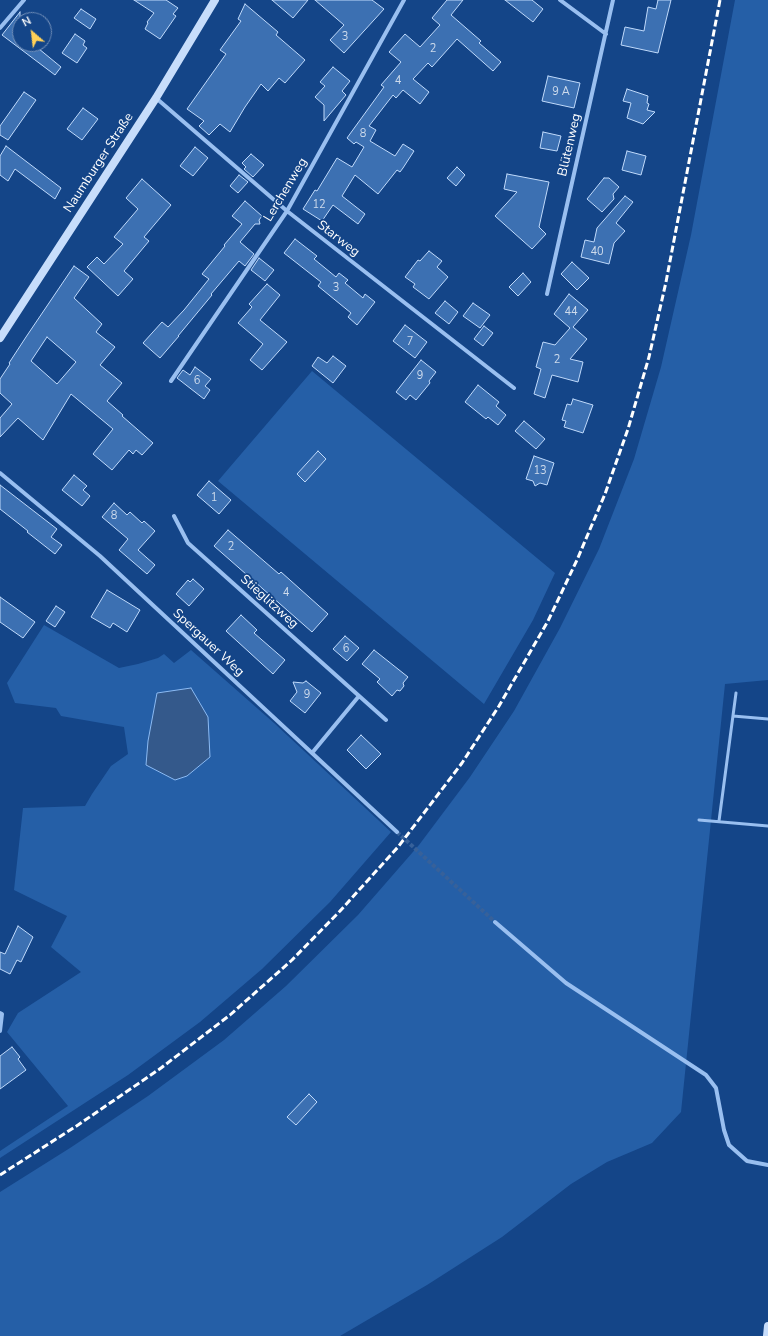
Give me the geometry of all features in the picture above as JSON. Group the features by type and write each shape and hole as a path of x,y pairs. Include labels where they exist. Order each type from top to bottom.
{"street":[{"path":"0,28 24,0"},
{"name":"Naumburger Straße","path":"0,338 156,98 215,0"},
{"name":"Lerchenweg","path":"170,381 286,211 404,0"},
{"path":"560,0 606,34"},
{"name":"Blütenweg","path":"547,294 613,0"},
{"name":"Starweg","path":"156,98 286,211 514,388"},
{"name":"Spergauer Weg","path":"0,473 100,556 397,832"},
{"name":"Stieglitzweg","path":"174,516 188,543 386,720"},
{"path":"312,753 359,696"},
{"path":"495,922 566,983 706,1075 716,1088 724,1130 729,1146 747,1161 768,1165"},
{"path":"0,1013 2,1014 0,1031"},
{"path":"767,1336 768,1326"}],"lane":[{"path":"719,821 736,693"},
{"path":"733,716 768,719"},
{"path":"699,820 768,826"}],"shaded area":[{"path":"735,0 768,0 768,680 725,684 681,1112 652,1143 607,1162 571,1184 502,1237 427,1285 340,1336 0,1336 0,1192 148,1096 224,1040 286,986 358,915 419,845 470,777 514,711 560,628 599,549 634,459 661,367 691,235"},
{"path":"312,371 555,573 533,620 484,704 218,481"},
{"path":"44,625 119,668 158,658 164,654 174,663 191,650 274,723 391,832 330,902 262,969 200,1022 128,1075 0,1158 0,1151 68,1106 7,1032 18,1013 81,972 51,947 67,916 14,890 23,808 85,806 111,766 128,754 124,727 61,716 56,708 15,703 7,683"},
{"path":"191,688 208,717 210,757 187,776 175,780 146,765 148,741 157,693"}],"building":[{"path":"134,0 166,0 178,8 173,14 176,16 160,39 145,29 148,23 147,22 154,13"},
{"path":"272,0 308,0 293,18"},
{"path":"315,0 372,0 384,9 344,53 330,40 344,25"},
{"path":"447,0 463,0 451,15 481,41 479,43 501,62 493,71 457,39 432,67 428,63 413,79 429,92 420,104 403,90 396,98 393,95 369,126 376,130 370,141 395,156 403,144 414,151 403,168 400,172 397,170 378,194 355,175 342,196 365,214 358,224 333,205 322,221 303,209 315,190 317,191 337,158 352,167 364,147 356,142 354,144 347,138 384,87 381,85 401,62 389,52 405,34 420,47 440,25 432,18"},
{"path":"505,0 532,0 543,9 533,22"},
{"path":"658,0 671,0 658,53 621,45 625,27 644,31 648,7 656,9"},
{"path":"245,4 278,32 276,35 305,60 285,83 279,78 268,91 261,84 230,132 220,124 209,135 199,126 204,121 187,109 226,54 220,50 241,21 238,19"},
{"path":"81,9 96,19 90,29 74,18"},
{"path":"12,22 12,43 2,35"},
{"path":"75,34 85,41 83,45 87,48 77,63 62,53"},
{"path":"25,52 43,52 61,67 55,75"},
{"path":"333,67 350,81 342,91 346,95 324,121 324,105 315,97 325,86 320,82"},
{"path":"548,76 580,83 574,108 542,101"},
{"path":"627,89 648,96 647,103 649,104 647,110 655,112 643,124 627,118 631,103 623,101"},
{"path":"24,92 36,100 8,140 0,135 0,126"},
{"path":"83,108 98,119 82,140 67,129"},
{"path":"543,132 561,136 557,151 540,148"},
{"path":"6,146 61,188 55,199 15,169 8,181 0,175 0,156"},
{"path":"195,147 208,158 193,176 180,166"},
{"path":"627,151 646,156 641,175 622,170"},
{"path":"251,154 264,165 253,177 244,169 246,167 242,163"},
{"path":"457,167 465,175 456,186 447,178"},
{"path":"507,174 549,182 539,227 546,234 532,249 495,216 517,192 504,189"},
{"path":"239,175 248,182 238,193 230,186"},
{"path":"604,178 609,178 619,187 613,194 614,199 602,212 587,199"},
{"path":"142,179 171,205 144,237 149,241 124,271 133,279 118,296 87,267 97,257 104,264 123,244 114,237 138,209 126,198"},
{"path":"625,196 633,202 616,223 625,231 614,243 609,264 581,257 585,240 594,242 597,228"},
{"path":"245,201 262,216 259,220 260,224 255,224 240,242 254,254 245,266 239,261 160,358 143,343 162,322 168,327 209,279 202,274 242,224 232,216"},
{"path":"295,239 317,256 314,259 336,277 339,273 348,280 345,283 363,298 365,294 375,302 357,325 348,317 351,313 318,286 321,282 284,253"},
{"path":"429,251 442,261 437,267 448,277 429,299 413,287 415,284 405,277 418,260 420,261"},
{"path":"259,258 274,270 265,281 251,270"},
{"path":"572,262 589,278 577,290 561,274"},
{"path":"74,266 89,277 74,298 102,324 96,332 115,347 100,365 122,383 107,401 153,443 142,455 136,450 133,454 129,450 112,470 93,454 113,429 71,394 43,440 18,418 0,437 0,418 12,404 0,393 0,379 26,337","holes":["47,337 76,362 57,384 31,361"]},
{"path":"523,273 531,282 518,296 509,287"},
{"path":"267,284 280,295 260,320 287,342 262,370 250,360 263,344 238,323 252,307 249,304"},
{"path":"569,294 588,310 573,327 587,339 570,359 583,362 578,382 552,375 545,398 534,394 541,369 536,367 543,342 555,345 570,328 554,314"},
{"path":"445,301 458,312 449,324 435,313"},
{"path":"473,303 490,315 480,328 463,316"},
{"path":"405,325 427,342 415,358 393,341"},
{"path":"484,326 493,333 483,346 474,339"},
{"path":"333,356 346,366 333,383 312,366 318,357 327,363"},
{"path":"421,360 436,372 429,381 430,383 416,400 410,395 406,400 396,392"},
{"path":"195,367 211,379 205,386 210,390 204,399 177,378 183,370 190,375"},
{"path":"478,385 499,402 496,406 506,415 498,425 488,417 486,419 465,402"},
{"path":"573,399 593,405 583,433 564,427 566,421 562,420 567,404 571,405"},
{"path":"524,421 545,439 536,449 515,431"},
{"path":"318,451 326,459 305,482 297,474"},
{"path":"534,456 554,463 547,485 540,483 535,486 533,481 526,479"},
{"path":"74,475 87,486 83,490 90,496 82,506 62,490"},
{"path":"209,481 231,500 219,514 197,495"},
{"path":"0,485 57,529 51,537 62,545 55,554 0,509"},
{"path":"114,503 127,515 130,512 142,523 144,521 155,531 138,550 155,565 147,574 119,550 128,539 102,517"},
{"path":"228,530 279,574 281,572 328,614 312,632 214,546"},
{"path":"193,579 204,589 189,606 176,594 188,580 190,582"},
{"path":"107,590 140,610 127,632 113,623 110,628 91,617"},
{"path":"0,597 35,622 23,638 0,622"},
{"path":"56,606 65,612 55,627 46,621"},
{"path":"241,615 257,630 254,633 285,660 273,674 226,631"},
{"path":"345,636 359,648 347,661 333,649"},
{"path":"374,650 408,677 403,683 404,686 400,691 397,690 392,696 377,682 380,679 362,664"},
{"path":"306,681 321,693 305,713 290,701 297,692 293,682 303,683"},
{"path":"361,735 381,754 366,769 347,750"},
{"path":"18,926 33,937 21,962 17,960 10,974 0,969 0,952 5,954"},
{"path":"12,1047 20,1057 18,1059 26,1070 0,1089 0,1056"},
{"path":"309,1094 317,1102 296,1125 287,1117"}],"tunnel":[{"path":"397,832 495,922"}],"railway":[{"path":"0,1175 78,1125 161,1068 230,1015 292,960 340,911 398,847 462,763 499,706 548,621 577,560 605,494 628,429 649,357 666,282 720,0"}]}
